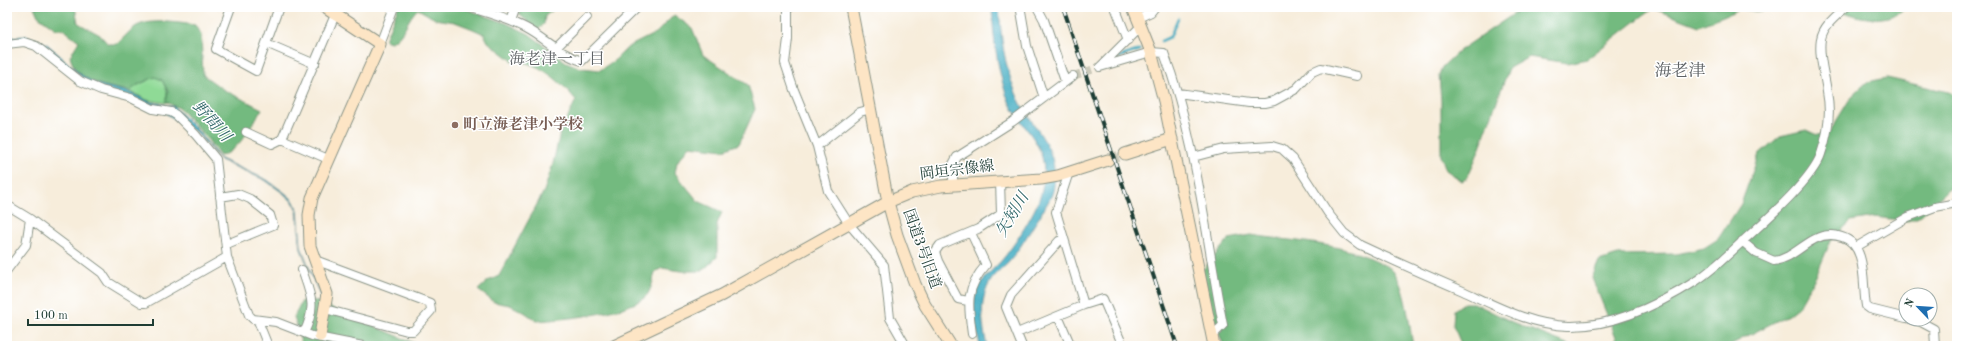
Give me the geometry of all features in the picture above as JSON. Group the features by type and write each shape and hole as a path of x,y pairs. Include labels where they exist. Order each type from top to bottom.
{"street":[{"path":"231,7 216,49 256,71 279,7"},
{"path":"324,7 380,44"},
{"path":"320,336 325,309 326,290 315,260 308,234 312,198 380,44 394,7"},
{"path":"468,7 511,21 527,28 569,57 582,61 637,7"},
{"path":"511,21 516,7"},
{"path":"788,7 785,63 794,90 817,146 821,169 828,191 849,224 884,265 890,318 903,345"},
{"path":"851,7 888,202"},
{"path":"1021,7 1020,11 1028,46 1044,98"},
{"path":"1037,7 1044,20 1064,81"},
{"path":"1133,7 1151,52 1172,139 1214,341"},
{"path":"1155,7 1140,22 1128,40 1100,67 1151,52 1164,53 1178,93 1194,157 1223,325 1214,341"},
{"path":"1194,157 1224,149 1272,146 1282,150 1293,159 1328,213 1344,232 1360,245 1515,315 1553,325 1570,326 1605,322 1654,304 1696,280 1725,259 1816,166 1821,156 1826,136 1828,116 1828,94 1821,57 1821,39 1826,26 1846,7"},
{"path":"1116,8 1128,40"},
{"path":"246,132 272,144 282,139 335,15"},
{"path":"556,48 587,17"},
{"path":"7,44 24,42 36,46 80,81 101,90 131,98 153,108 176,115 195,134 216,159 227,244 227,257 249,315 258,321 276,322 304,333 363,346"},
{"path":"266,43 315,64"},
{"path":"1178,93 1249,103 1265,103 1296,89 1312,72 1321,68 1357,76"},
{"path":"953,184 953,164 957,157 1012,122 1062,86 1064,81 1073,76"},
{"path":"817,146 860,112 871,109"},
{"path":"282,139 328,159"},
{"path":"1125,154 1172,139"},
{"name":"岡垣宗像線","path":"614,346 722,296 888,202 912,192 953,184 1041,179 1058,176 1108,160"},
{"path":"1069,172 1056,212 1084,304"},
{"path":"968,301 958,299 938,261 935,252 940,245 971,233 1001,214 1000,181"},
{"path":"220,197 238,194 250,198 270,214 274,225 227,244"},
{"name":"国道3号旧道","path":"888,202 915,284 925,305 951,346"},
{"path":"1856,247 1908,217 1935,207 1957,203"},
{"path":"7,206 30,219 102,273 108,282 142,303 146,303 227,257"},
{"path":"7,270 26,246 30,219"},
{"path":"971,233 986,265 979,273 968,301 972,334"},
{"path":"1742,241 1756,253 1774,261 1794,253 1815,239 1829,235 1845,238 1856,247 1863,270 1866,306 1870,309 1898,316"},
{"path":"1022,346 1006,308 1011,295 1059,241 1064,238"},
{"path":"315,260 430,304 431,311 413,331 408,331 325,309"},
{"path":"302,270 311,294 312,318 304,333"},
{"path":"1016,334 1084,304 1103,299 1123,346"},
{"path":"1058,316 1071,346"},
{"path":"258,321 268,346"},
{"path":"1930,327 1934,329 1935,346"}],"green space":[{"path":"34,7 75,7 78,23 100,35 108,44 117,44 130,31 141,24 164,22 195,25 201,35 203,75 224,90 262,109 239,143 233,149 220,156 206,137 179,108 166,102 168,91 162,80 155,77 139,84 130,91 112,88 94,82 78,72 73,65 70,56 79,41 63,29 56,29 38,16"},
{"path":"398,7 460,7 506,23 529,34 566,62 581,68 600,70 615,60 628,47 656,33 674,15 692,28 703,55 748,85 755,109 739,144 723,150 690,146 677,162 675,173 698,201 722,212 717,224 717,257 702,271 681,271 662,268 655,272 650,290 644,298 634,304 622,308 593,315 537,321 510,305 494,302 478,290 488,281 499,276 544,191 553,164 560,133 576,100 557,80 549,74 532,65 523,62 514,62 488,42 484,34 455,22 435,19 418,9 395,40 391,42 385,40"},
{"path":"519,7 557,7 545,16 544,24 538,30 520,15"},
{"path":"1524,7 1770,7 1761,12 1740,9 1699,26 1654,9 1645,14 1587,59 1567,63 1529,57 1509,68 1476,158 1467,178 1462,181 1446,170 1441,156 1441,101 1439,75 1442,67 1459,51"},
{"path":"1833,7 1906,7 1889,17 1870,18 1860,17"},
{"path":"155,77 162,80 167,91 166,103 147,100 129,91 140,84"},
{"path":"1887,78 1957,94 1957,187 1949,189 1919,217 1908,221 1874,217 1851,221 1831,240 1816,276 1799,306 1788,315 1728,346 1615,346 1616,337 1592,278 1599,261 1618,255 1677,254 1704,248 1718,239 1741,204 1759,154 1780,136 1806,130 1817,135 1829,133 1851,97 1867,82"},
{"path":"1251,235 1335,247 1367,257 1390,268 1397,276 1404,295 1413,346 1224,346 1198,282 1201,272 1229,239"},
{"path":"302,301 315,301 421,346 302,346 294,317"},
{"path":"1464,303 1474,303 1512,322 1572,346 1462,346 1453,325 1454,310"}],"water":[{"path":"992,7 999,7 1004,51 1016,93 1048,147 1054,171 1054,186 1052,194 1022,245 1010,261 992,279 988,287 982,311 987,346 980,346 974,310 977,291 985,277 1012,247 1031,217 1040,197 1044,173 1043,159 1039,148 1012,107 1006,94 996,51"},
{"name":"野間川","path":"27,36 47,44 80,74 95,84 128,92 150,102 174,107 198,131 220,159 267,180 293,200 298,210 301,247 321,298 301,249 297,210 292,201 265,180 220,160 196,132 152,105 92,85 63,63 47,48 35,42 7,41 7,37"}],"waterway":[{"path":"1161,41 1170,37 1178,18"},
{"path":"1119,57 1140,50"}],"tunnel":[{"path":"1073,76 1100,67"},
{"path":"1108,160 1125,154"}],"railway":[{"path":"1063,7 1177,346"}],"place":[{"name":"町立海老津小学校","path":"455,125"}],"district":[{"name":"海老津一丁目","path":"557,60"},
{"name":"海老津","path":"1680,71"}],"water label":[{"name":"矢矧川","path":"1013,215"}]}
